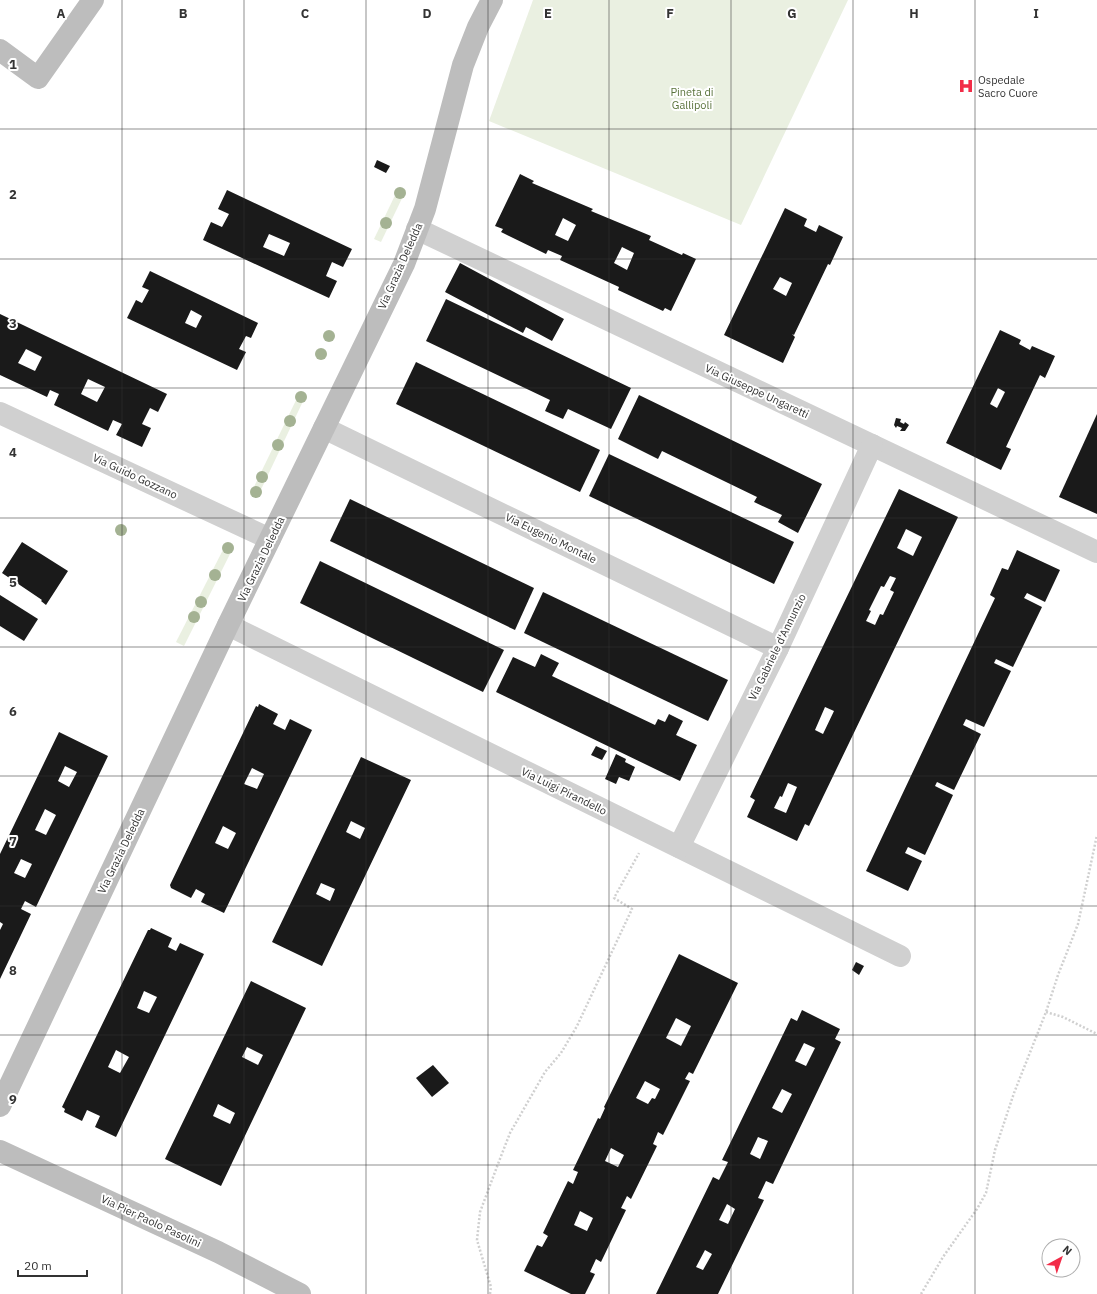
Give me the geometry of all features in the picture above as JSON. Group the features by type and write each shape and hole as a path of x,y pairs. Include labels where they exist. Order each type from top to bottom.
{"street":[{"path":"0,50 38,78 93,0"},
{"name":"Via Grazia Deledda","path":"0,1106 228,625 404,264 425,209 463,65 478,27 492,0"},
{"name":"Via Giuseppe Ungaretti","path":"417,229 1097,552"},
{"name":"Via Guido Gozzano","path":"0,413 270,539"},
{"name":"Via Eugenio Montale","path":"324,428 778,648"},
{"name":"Via Gabriele d'Annunzio","path":"679,847 778,648 872,445"},
{"name":"Via Luigi Pirandello","path":"228,625 900,956"},
{"name":"Via Pier Paolo Pasolini","path":"0,1151 218,1252 300,1294"}],"path":[{"path":"490,1294 491,1286 477,1240 480,1212 510,1133 545,1072 565,1048 577,1026 632,909 614,898 650,833"},
{"path":"921,1294 943,1257 977,1209 986,1193 1000,1136 1019,1079 1046,1012 1058,975 1078,924 1097,835"},
{"path":"1046,1012 1063,1017 1097,1034"}],"green space":[{"name":"Pineta di Gallipoli","path":"533,0 848,0 741,225 489,121"},
{"path":"399,187 406,190 381,242 374,239"},
{"path":"300,392 306,395 257,498 250,495"},
{"path":"227,542 234,546 184,646 176,642"}],"building":[{"path":"377,160 390,166 386,173 374,167"},
{"path":"520,174 534,181 532,183 593,209 591,211 651,236 649,240 682,255 683,253 696,259 671,311 665,308 663,311 618,290 619,287 560,260 562,256 548,250 546,254 501,232 503,229 495,226","holes":["563,218 576,225 568,241 555,235","622,247 634,253 627,270 614,263"]},
{"path":"227,190 352,249 343,267 332,262 326,276 337,281 329,298 203,240 211,222 222,227 229,214 218,209","holes":["269,234 290,243 284,256 263,247"]},
{"path":"785,208 807,219 804,226 816,232 819,225 843,237 830,265 828,264 794,335 792,334 795,337 783,363 724,335","holes":["780,277 792,283 786,296 773,289"]},
{"path":"460,263 564,319 552,341 526,327 523,333 445,292"},
{"path":"150,271 258,323 251,338 246,336 239,349 246,352 237,370 127,318 136,300 142,303 149,290 142,287","holes":["191,310 202,316 196,328 185,323"]},
{"path":"446,299 631,388 611,429 568,409 563,419 545,411 550,400 426,341"},
{"path":"0,314 167,394 158,412 150,408 142,424 151,428 142,447 116,435 122,424 113,420 108,431 54,405 59,394 50,390 47,397 0,375","holes":["26,349 42,357 35,371 18,363","88,379 105,387 97,402 81,394"]},
{"path":"1000,330 1021,340 1019,344 1030,350 1032,346 1055,356 1045,378 1040,375 1006,447 1011,449 1001,470 946,443","holes":["998,388 1005,392 997,408 990,404"]},
{"path":"416,362 600,450 580,492 396,404"},
{"path":"639,395 822,484 798,533 778,522 782,515 754,502 757,497 662,451 658,459 618,439"},
{"path":"1097,414 1097,514 1059,497"},
{"path":"896,418 901,419 900,422 904,424 905,422 909,425 905,431 900,431 902,428 897,426 896,428 894,425"},
{"path":"609,454 794,542 774,584 589,496"},
{"path":"899,489 958,517 809,826 805,824 797,841 747,817 755,800 750,797","holes":["906,529 922,537 913,556 897,548","890,576 896,578 890,590 894,592 883,615 880,614 875,625 866,621 871,611 869,610 881,586 884,587","825,707 834,711 823,734 815,730","788,783 797,787 786,813 774,808 780,796 782,797"]},
{"path":"350,499 534,588 515,630 330,541"},
{"path":"22,542 68,571 46,605 41,601 42,600 2,573"},
{"path":"1017,550 1060,570 1045,602 1027,593 1024,598 1042,607 1013,667 996,659 994,663 1011,671 984,727 966,719 963,725 981,734 954,790 937,782 935,786 953,795 925,855 908,847 905,853 922,861 908,891 866,871 995,598 990,595 1002,568 1008,570"},
{"path":"320,561 504,650 483,692 300,603"},
{"path":"543,592 728,680 708,721 524,633"},
{"path":"0,595 38,619 24,641 0,626"},
{"path":"541,654 559,663 552,676 655,725 658,719 665,722 669,714 683,721 676,735 697,745 680,781 496,692 513,657 535,667"},
{"path":"259,704 278,714 273,724 285,730 290,719 312,730 224,913 201,902 205,894 196,889 191,898 171,888 170,885 256,706 258,707","holes":["252,768 264,774 257,789 244,784","223,826 236,833 228,849 215,843"]},
{"path":"59,732 108,756 36,907 25,901 21,909 31,914 0,979 0,930 3,924 0,922 0,854","holes":["65,766 77,772 69,787 58,781","45,809 56,815 46,835 35,830","21,859 32,864 25,878 14,873"]},
{"path":"596,746 607,751 602,760 591,755"},
{"path":"616,754 626,759 625,762 635,767 629,781 619,777 616,784 605,779"},
{"path":"361,757 411,780 322,966 272,942","holes":["351,821 365,828 360,839 346,832","321,883 335,889 330,901 316,894"]},
{"path":"151,928 172,938 168,947 176,951 180,943 204,954 116,1137 95,1127 100,1116 87,1110 82,1121 64,1112 65,1109 62,1107 148,930","holes":["144,991 157,997 149,1013 137,1008","116,1050 129,1057 120,1073 108,1067"]},
{"path":"679,954 738,983 693,1074 689,1072 685,1079 690,1081 663,1135 658,1132 653,1144 657,1146 631,1199 627,1196 621,1208 626,1210 601,1262 596,1259 590,1272 595,1274 585,1294 571,1294 524,1271 537,1245 542,1247 548,1236 543,1233 568,1181 573,1184 578,1172 573,1170 598,1118 600,1119 605,1108 604,1107","holes":["676,1018 691,1026 681,1046 666,1038","645,1081 660,1089 655,1099 652,1098 648,1104 636,1098","611,1148 624,1155 618,1167 605,1161","580,1211 593,1218 587,1231 574,1225"]},
{"path":"856,962 864,966 859,975 852,970"},
{"path":"251,981 306,1008 221,1186 165,1159","holes":["247,1047 263,1055 258,1065 242,1057","218,1104 235,1113 230,1124 213,1116"]},
{"path":"802,1010 840,1029 835,1039 841,1042 773,1184 766,1181 758,1198 764,1200 718,1294 656,1294 713,1177 719,1180 728,1162 722,1160 791,1018 797,1021","holes":["804,1043 815,1048 806,1066 795,1061","782,1089 792,1094 782,1113 772,1108","758,1137 768,1141 760,1159 750,1154","727,1204 735,1209 728,1224 719,1220","705,1250 712,1254 703,1270 696,1267"]},
{"path":"433,1065 449,1083 432,1097 416,1078"}],"place":[{"name":"Ospedale Sacro Cuore","path":"966,86"}]}
